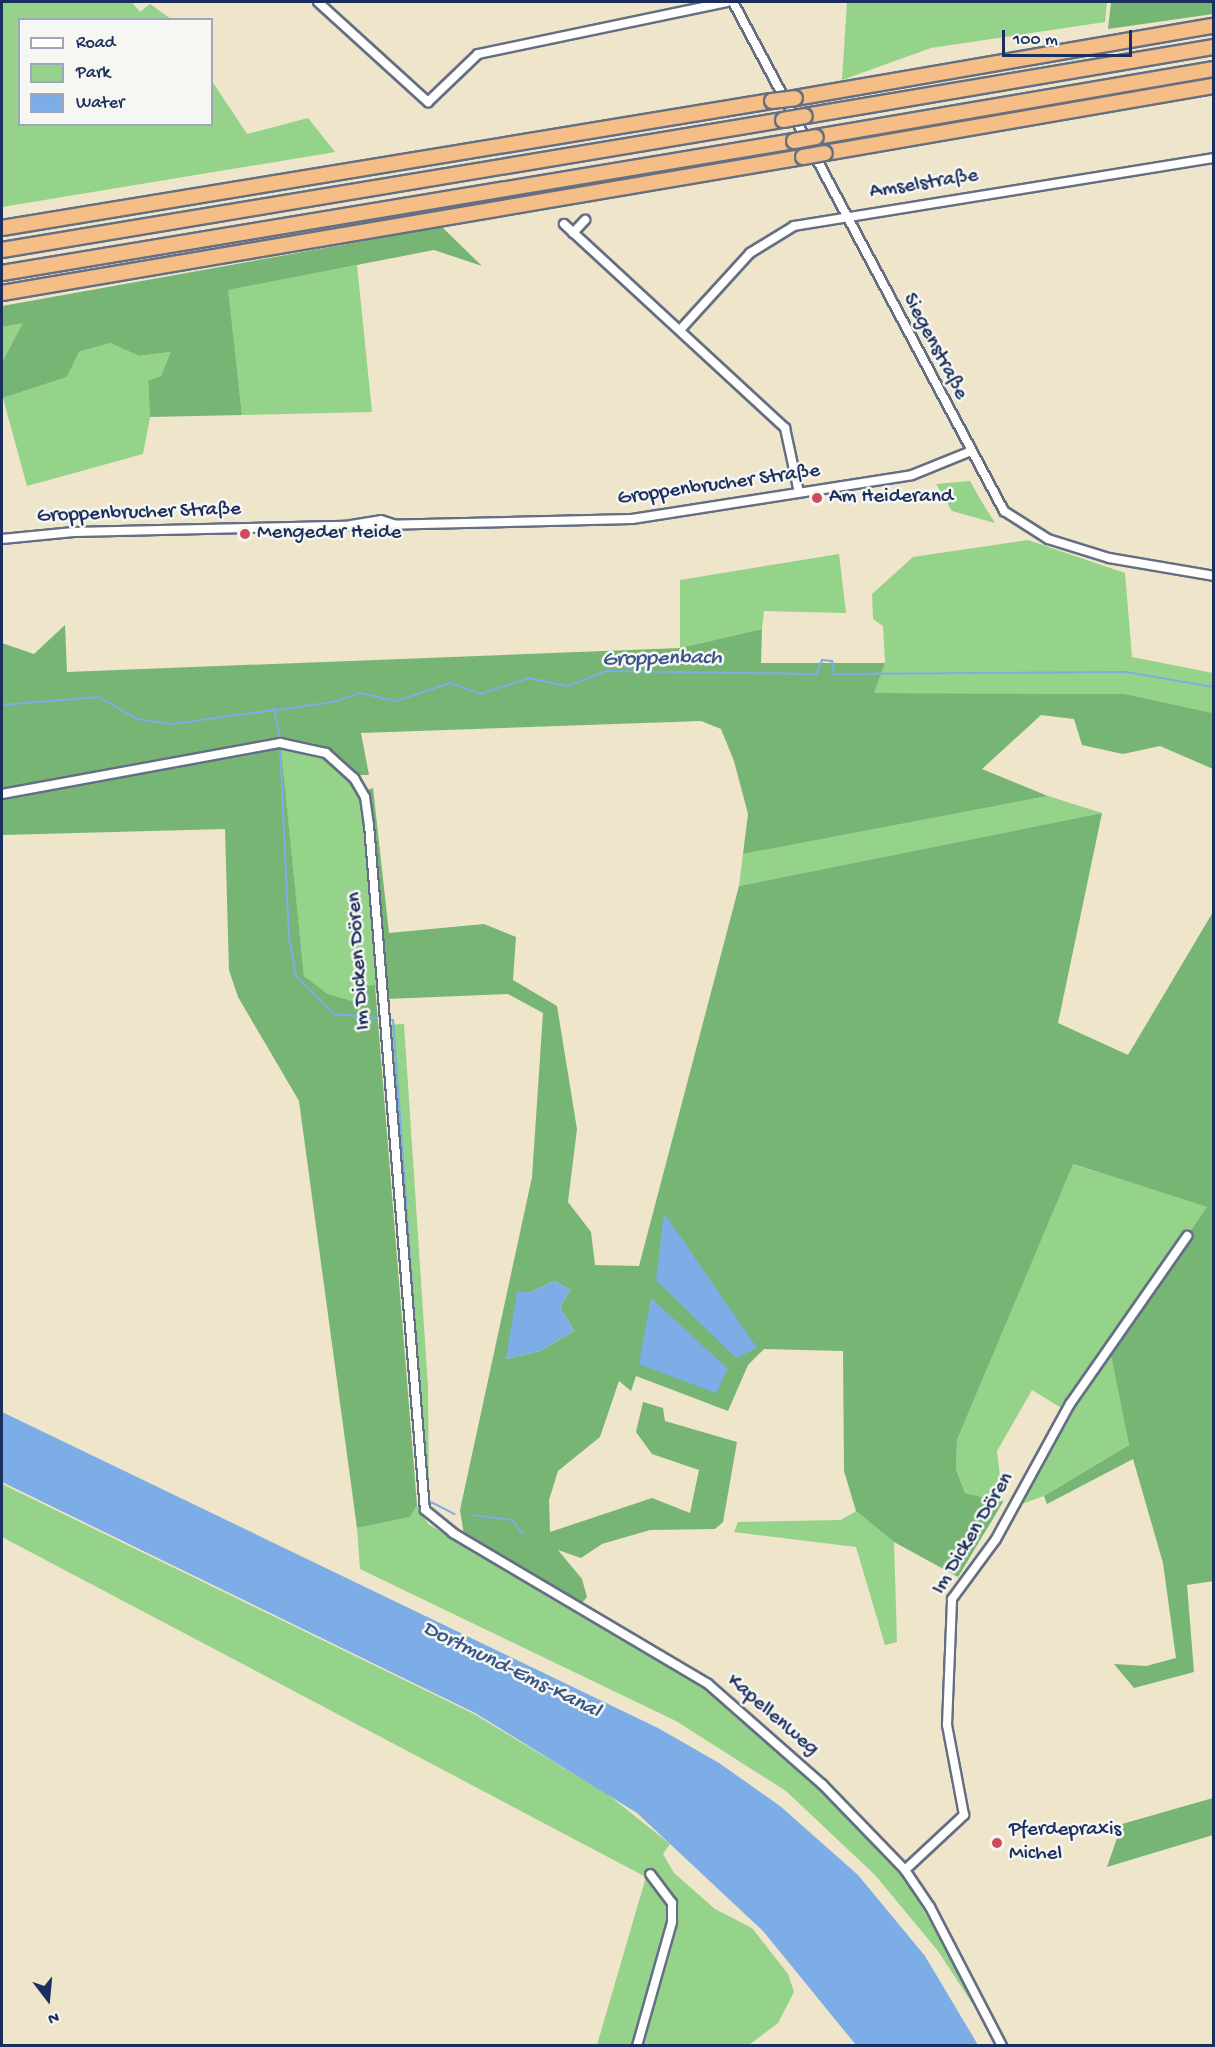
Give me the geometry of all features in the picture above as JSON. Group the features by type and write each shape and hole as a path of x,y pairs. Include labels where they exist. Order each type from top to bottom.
{"highway":[{"path":"2,228 795,98 1214,26"},
{"path":"2,250 1214,47"},
{"path":"2,273 1214,69"},
{"path":"2,293 1214,86"}],"street":[{"path":"318,2 428,102 478,54 727,2"},
{"name":"Siegenstraße","path":"733,2 995,499 1024,528 1109,558 1214,576"},
{"name":"Amselstraße","path":"680,330 772,236 844,216 1214,158"},
{"path":"573,232 585,220"},
{"path":"564,224 785,428 799,493"},
{"name":"Groppenbrucher Straße","path":"2,539 74,532 351,525 381,520 396,525 632,519 928,471 969,452"},
{"name":"Im Dicken Dören","path":"2,794 280,743 326,753 354,778 365,797 369,825 425,1510"},
{"name":"Im Dicken Dören","path":"904,1870 964,1815 947,1725 952,1599 996,1539 1070,1404 1187,1236"},
{"name":"Kapellenweg","path":"425,1510 453,1533 708,1684 822,1784 904,1870 959,1956 1002,2046"},
{"path":"637,2046 672,1922 672,1903 650,1874"}],"green space":[{"path":"2,2 132,2 140,12 150,4 170,18 18,18 18,126 213,126 213,83 247,134 308,118 335,152 2,207"},
{"path":"847,2 1107,2 1105,22 931,48 842,80"},
{"path":"1111,2 1213,2 1213,14 1108,29"},
{"path":"442,227 482,266 434,250 228,290 242,415 150,417 148,381 161,376 171,352 139,356 110,343 79,352 67,377 3,398 2,362 23,323 2,327 2,306"},
{"path":"357,265 372,412 242,415 227,290"},
{"path":"24,322 2,362 2,327"},
{"path":"110,343 139,356 172,352 161,376 148,382 150,417 143,454 27,486 3,398 67,377 79,352"},
{"path":"970,481 995,523 952,511 936,484"},
{"path":"1028,540 1125,573 1132,657 1213,673 1213,713 1125,694 874,693 885,662 883,626 873,619 872,594 913,557"},
{"path":"839,554 846,613 764,611 762,629 680,648 680,580"},
{"path":"65,625 67,672 680,648 762,629 761,663 885,663 874,693 1125,694 1213,713 1213,769 1160,746 1123,754 1082,745 1074,719 1041,715 982,769 1048,796 743,854 748,814 734,761 721,729 701,721 361,733 369,775 358,775 315,744 280,739 304,976 328,994 356,1002 363,986 375,985 417,1505 410,1517 357,1528 299,1101 238,997 229,970 225,829 2,835 2,643 34,654"},
{"path":"280,744 317,750 342,767 368,801 380,988 367,989 359,1003 328,994 304,976"},
{"path":"373,788 389,933 484,924 516,937 513,980 557,1006 577,1129 568,1202 591,1232 595,1265 639,1266 739,886 1102,813 1058,1023 1128,1055 1213,912 1214,1581 1187,1585 1194,1672 1134,1688 1114,1664 1146,1666 1176,1658 1163,1563 1133,1459 1047,1504 1044,1496 1129,1445 1110,1349 1207,1207 1073,1164 957,1440 956,1469 965,1493 1003,1502 958,1577 894,1542 856,1511 844,1471 843,1351 764,1349 748,1365 728,1411 636,1376 631,1391 619,1381 600,1437 558,1471 549,1500 550,1532 652,1498 690,1513 699,1470 652,1454 636,1432 643,1402 663,1408 665,1421 737,1442 723,1522 715,1529 650,1530 602,1544 581,1558 558,1550 582,1579 587,1597 581,1604 464,1535 460,1510 532,1177 543,1013 508,994 386,999 367,790","holes":["555,1281 570,1290 560,1307 574,1331 540,1351 506,1359 530,1292"]},
{"path":"1048,796 1102,813 739,886 743,854"},
{"path":"404,1024 428,1387 429,1500 424,1500 384,1025"},
{"path":"1072,1164 1208,1207 1111,1349 1129,1445 1044,1496 1019,1505 1011,1502 1063,1409 1032,1390 997,1451 1003,1502 965,1493 956,1469 957,1440"},
{"path":"2,1484 474,1714 607,1794 670,1844 663,1854 674,1873 715,1909 752,1928 788,1974 794,1992 778,2023 749,2045 597,2045 646,1877 2,1537"},
{"path":"417,1505 428,1524 707,1686 824,1791 902,1874 976,1999 972,2003 938,1951 875,1875 786,1791 676,1721 360,1569 357,1528 410,1517"},
{"path":"856,1511 894,1542 897,1642 885,1645 856,1547 734,1532 738,1522 841,1520"},
{"path":"1213,1798 1213,1835 1107,1867 1122,1824"}],"water":[{"path":"664,1213 757,1348 736,1358 656,1280"},
{"path":"555,1281 570,1290 560,1307 574,1331 540,1351 506,1359 517,1291 530,1292"},
{"path":"651,1298 728,1369 716,1393 639,1364"},
{"name":"Dortmund-Ems-Kanal","path":"2,1412 658,1728 719,1763 780,1806 858,1875 925,1956 978,2045 856,2045 763,1931 637,1813 475,1713 2,1482"}],"waterway":[{"name":"Groppenbach","path":"2,705 99,697 137,719 171,724 333,702 360,693 396,701 450,683 480,694 529,678 568,686 606,671 817,674 822,660 832,661 834,674 1126,672 1214,687"},
{"path":"274,708 280,740"},
{"path":"280,747 289,936 296,976 334,1014 377,1018"},
{"path":"388,1019 393,1020 423,1441"},
{"path":"427,1500 455,1514"},
{"path":"472,1515 512,1520 523,1534"}],"place":[{"name":"Am Heiderand","path":"817,498"},
{"name":"Mengeder Heide","path":"245,534"},
{"name":"Pferdepraxis Michel","path":"997,1843"}]}
